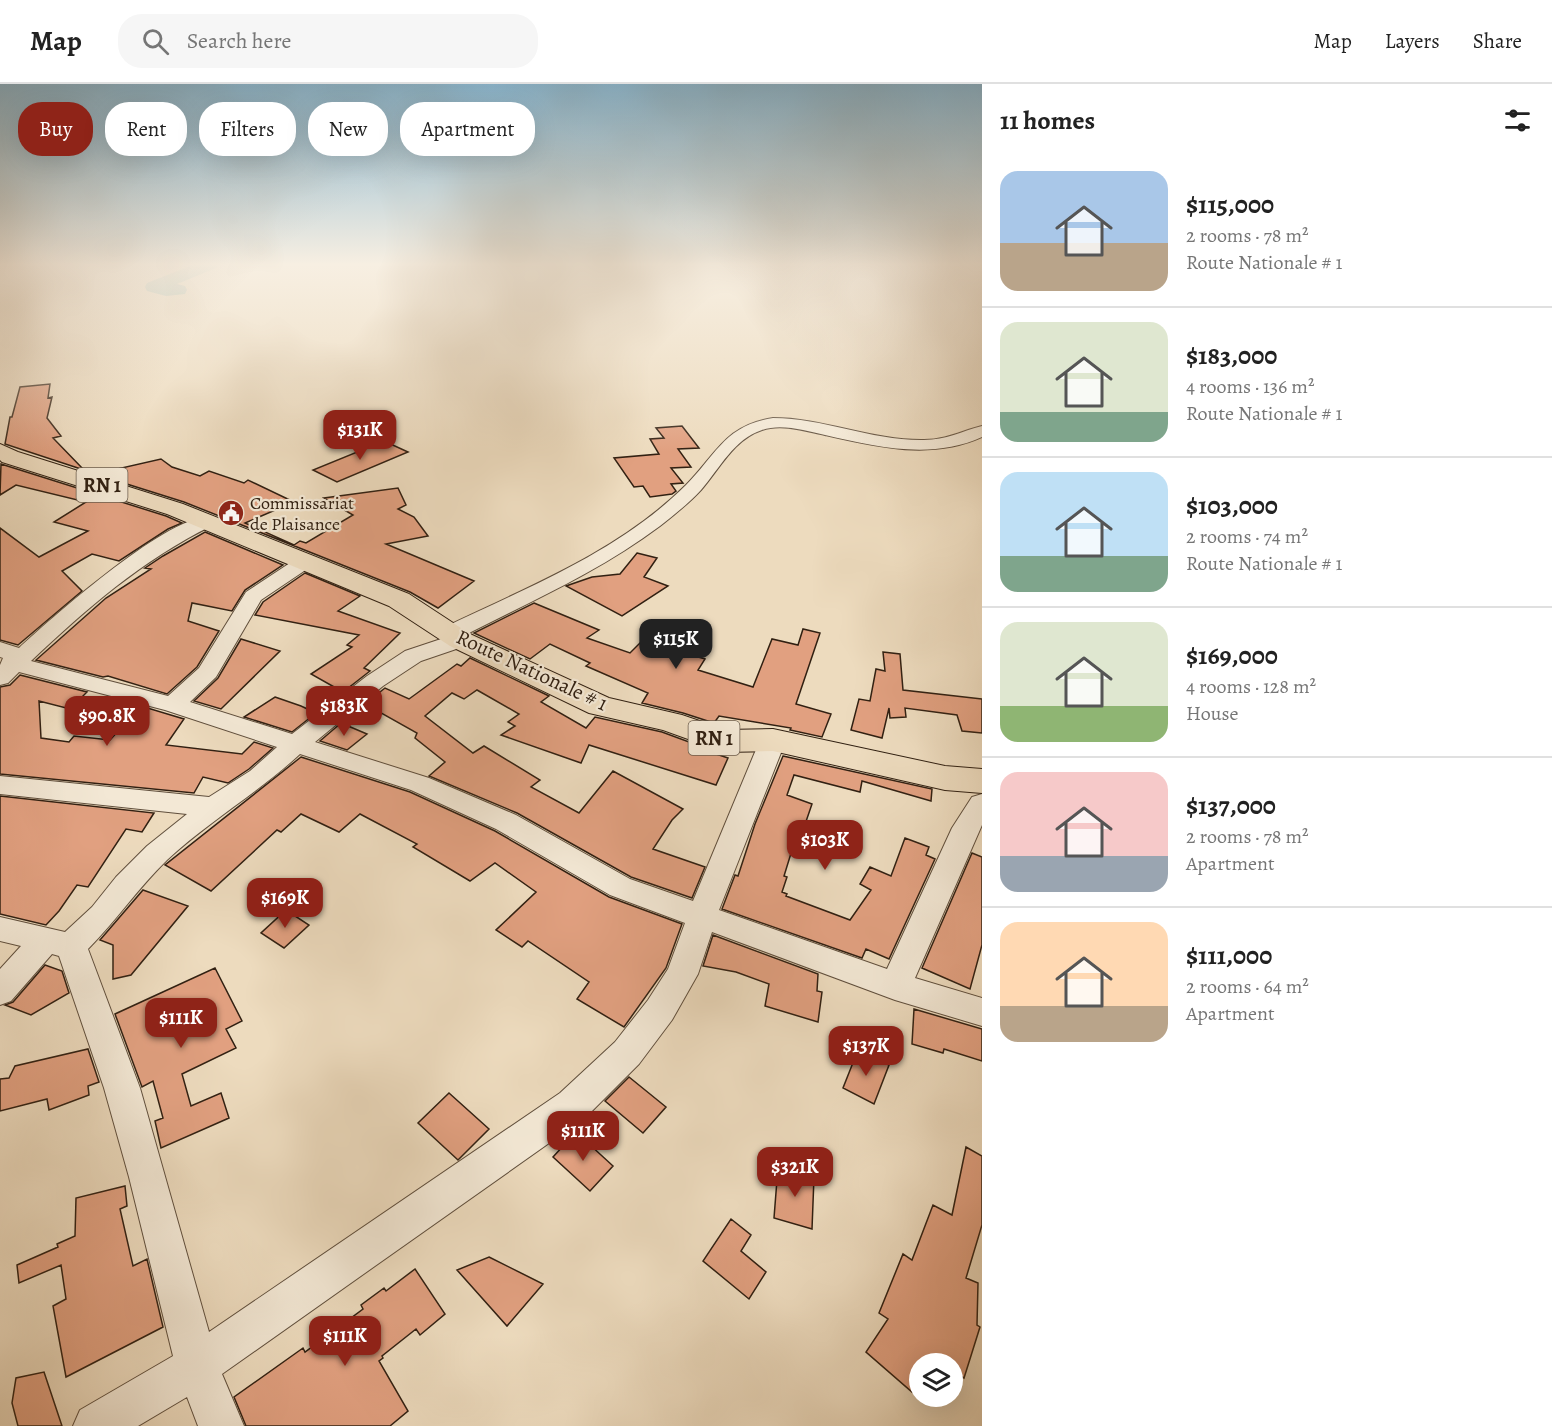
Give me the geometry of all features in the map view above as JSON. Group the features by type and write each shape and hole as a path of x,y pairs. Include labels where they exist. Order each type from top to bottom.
{"main road":[{"name":"RN 1","path":"0,450 10,458 175,509 204,522"},
{"name":"Route Nationale # 1","path":"204,522 399,600 456,637 600,706 671,722 724,741 773,740 945,778 982,781"}],"street":[{"path":"0,991 58,944 103,915 126,885 157,853 213,807 259,777 296,744 375,681 413,656 456,637 593,562 653,522 693,489 732,440 756,427 773,423 791,423 857,437 921,444 945,443 978,437"},
{"path":"5,664 107,583 177,534 204,522"},
{"path":"173,705 208,672 253,596 306,561"},
{"path":"5,664 173,705 420,784 506,822 620,887 895,986 982,1012"},
{"path":"96,1426 197,1366 573,1105 627,1053 660,1010 682,974 702,916 773,740"},
{"path":"0,785 213,807"},
{"path":"895,986 966,828 982,804"},
{"path":"0,929 58,944"},
{"path":"58,944 122,1088 197,1366 221,1426"}],"building":[{"path":"50,384 48,398 52,397 47,418 61,436 53,438 84,470 5,444 10,417 12,417 20,387"},
{"path":"682,426 699,448 678,449 691,467 671,468 683,483 671,484 676,491 672,494 650,497 643,486 634,487 614,458 659,454 650,439 664,438 656,428"},
{"path":"384,441 408,452 337,482 313,470"},
{"path":"161,459 172,467 200,476 209,471 244,483 248,480 294,502 245,523 294,545 300,541 306,543 353,515 324,498 398,488 406,505 398,509 414,517 428,536 386,544 474,581 438,608 410,592 184,502 95,474"},
{"path":"1,464 182,523 168,529 119,561 92,554 62,571 82,591 18,645 0,640 0,528 39,557 88,531 54,522 86,502 16,485 0,495"},
{"path":"205,532 283,565 245,590 232,611 192,603 188,621 219,631 197,667 167,694 108,676 103,677 36,660 106,598 151,569 145,568"},
{"path":"637,553 657,558 644,577 668,586 622,616 566,586 592,577 620,574"},
{"path":"305,573 360,596 338,611 400,633 364,668 370,671 343,692 311,674 352,647 347,645 359,635 255,615 263,602"},
{"path":"534,603 599,630 587,638 630,653 660,623 694,635 682,652 705,659 698,670 753,687 772,639 798,645 803,629 820,633 796,704 831,714 822,737 790,730 791,728 719,716 714,723 642,703 648,693 586,666 590,663 550,644 530,659 474,633"},
{"path":"241,639 280,651 221,709 194,701 218,678"},
{"path":"883,652 900,654 903,690 982,699 982,733 962,731 957,715 905,708 906,717 890,718 889,708 882,738 851,730 859,699 870,701 876,669 885,671"},
{"path":"470,658 549,696 541,702 586,728 595,717 662,732 728,758 716,785 589,745 581,763 501,735 515,726 508,722 519,714 477,690 464,699 452,693 425,716 473,753 484,746 540,780 531,787 579,813 613,771 683,809 672,820 653,849 705,867 692,898 631,877 517,813 429,776 445,762 415,738 417,733 365,704 385,688 409,699 457,664 461,666"},
{"path":"20,675 87,692 70,709 39,701 41,738 69,742 74,736 110,740 141,706 184,719 166,745 242,754 254,742 273,748 249,769 228,783 203,777 194,793 0,774 0,687 10,685"},
{"path":"275,697 316,713 292,732 244,717"},
{"path":"341,723 367,734 347,750 320,741"},
{"path":"783,756 932,789 931,801 862,781 860,792 794,775 787,795 812,804 800,839 796,837 784,876 787,877 782,892 787,894 786,896 850,920 871,890 860,884 870,867 891,876 905,838 929,847 926,855 935,859 889,959 866,949 862,958 722,909 735,875 738,876 755,824"},
{"path":"301,757 410,792 495,831 609,897 682,924 666,968 624,1027 577,999 589,982 528,941 522,947 496,930 536,892 495,863 470,881 413,847 417,844 360,814 339,832 301,814 281,832 277,830 211,891 165,865"},
{"path":"0,796 154,813 142,832 126,829 88,887 77,885 46,925 0,914"},
{"path":"972,853 982,857 982,945 970,989 922,968"},
{"path":"143,890 188,906 131,975 113,979 113,945 100,940"},
{"path":"286,910 309,925 284,948 261,933"},
{"path":"713,935 818,974 817,991 822,992 818,1022 765,1006 769,984 736,972 703,966"},
{"path":"45,965 62,971 69,993 31,1015 5,1005 13,1002"},
{"path":"215,968 242,1021 226,1029 236,1048 182,1074 191,1106 221,1093 229,1118 161,1148 155,1121 163,1118 153,1081 142,1087 115,1014"},
{"path":"914,1009 982,1029 982,1061 944,1049 943,1053 912,1044"},
{"path":"88,1049 99,1082 88,1086 89,1095 49,1110 47,1099 0,1111 0,1079 9,1078 15,1066"},
{"path":"858,1050 889,1065 874,1104 843,1088"},
{"path":"629,1077 666,1107 643,1133 605,1101"},
{"path":"449,1093 489,1129 458,1160 418,1123"},
{"path":"576,1132 613,1166 590,1191 553,1157"},
{"path":"966,1147 982,1156 982,1225 966,1278 978,1283 977,1325 980,1327 964,1378 963,1353 909,1353 909,1389 866,1352 888,1319 879,1313 903,1254 912,1260 933,1205 952,1215"},
{"path":"778,1167 814,1177 812,1229 774,1218"},
{"path":"125,1186 127,1206 120,1209 133,1266 147,1259 163,1327 66,1377 53,1306 66,1299 61,1265 19,1283 17,1265 58,1247 57,1244 75,1236 76,1198"},
{"path":"731,1219 751,1235 741,1251 766,1272 749,1299 703,1261"},
{"path":"489,1257 543,1284 507,1326 457,1270"},
{"path":"415,1269 445,1314 420,1335 416,1329 382,1356 383,1358 379,1361 408,1411 390,1426 246,1426 234,1397 303,1348 305,1352 363,1309 361,1305 384,1288 386,1291"},
{"path":"44,1372 62,1426 18,1426 12,1403 16,1378"}],"place":[{"name":"Commissariat de Plaisance","path":"231,513"}]}
